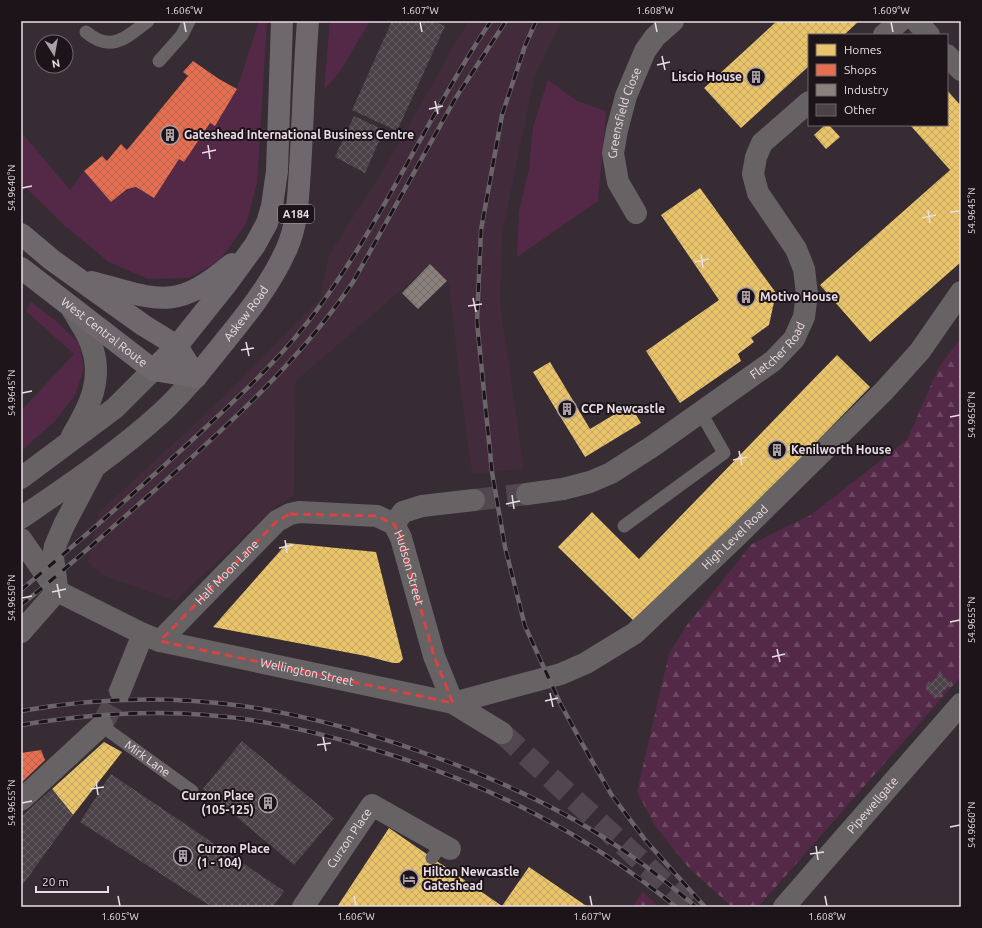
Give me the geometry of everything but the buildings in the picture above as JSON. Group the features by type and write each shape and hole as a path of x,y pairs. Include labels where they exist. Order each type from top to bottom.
{"highway":[{"name":"A184","path":"153,370 177,346 225,286 255,245 267,223 276,189 282,21"},
{"name":"Askew Road","path":"196,377 260,295 288,247 294,229 297,212 308,21"},
{"path":"21,234 52,260 143,325 177,346 196,377"},
{"path":"79,279 145,296 166,299 184,295 202,288 255,245"},
{"name":"West Central Route","path":"21,268 72,309 153,370 196,377"}],"street":[{"name":"Greensfield Close","path":"636,213 618,182 613,153 617,130 626,96 645,51 655,38 673,21"},
{"path":"885,34 900,21"},
{"path":"916,21 928,34"},
{"path":"948,56 961,70"},
{"name":"Fletcher Road","path":"527,494 563,489 590,482 611,473 701,413 773,361 794,339 804,317 807,294 804,269 796,249 758,193 753,174 756,157 762,143 808,103"},
{"name":"High Level Road","path":"453,703 561,674 586,663 635,633 740,533 884,391 920,351 961,292"},
{"path":"70,440 92,400 97,371 91,343 72,309"},
{"name":"A184","path":"21,478 70,440 115,408 153,370"},
{"name":"Askew Road","path":"21,518 94,468 162,413 196,377"},
{"path":"21,632 57,590 53,557 55,546 64,525 94,468"},
{"path":"394,524 403,512 422,506 474,500"},
{"name":"Hudson Street","path":"299,512 377,516 394,524 402,538 434,656 453,703"},
{"name":"Half Moon Lane","path":"120,691 151,638 277,521 290,514 299,512"},
{"path":"21,539 57,590"},
{"name":"Wellington Street","path":"57,590 151,638 453,703"},
{"path":"453,703 502,734"},
{"name":"Pipewellgate","path":"784,907 961,704"},
{"path":"21,800 102,726"},
{"name":"Curzon Place","path":"303,907 372,805 441,851"}],"lane":[{"path":"86,32 99,41 114,42 129,35 148,21"},
{"path":"159,61 182,35 189,21"},
{"path":"624,526 724,453 701,413"},
{"name":"Mirk Lane","path":"102,726 192,791"}],"highlighted area":[{"path":"290,514 377,516 394,524 401,538 434,656 453,703 160,641 277,521"}],"shaded area":[{"path":"468,21 562,21 534,78 502,235 500,304 524,469 472,474 460,385 449,283 430,265 296,381 294,496 278,505 175,601 102,575 87,561 99,512 213,407 320,299 329,255 388,162"}],"green space":[{"path":"259,21 267,21 257,183 246,224 219,261 189,278 148,279 109,262 65,226 21,183 21,132 70,190 84,171 111,202 127,189 136,187 154,198 179,159 184,162 210,123 215,126 237,89"},
{"path":"330,21 370,21 340,71 324,90"},
{"path":"548,80 577,101 606,111 598,201 517,257 519,211 529,169 533,127"},
{"path":"31,302 57,322 79,343 84,369 75,395 55,421 21,451 21,411 74,354 26,311"},
{"path":"961,338 961,679 955,683 758,907 732,907 688,867 656,827 637,792 669,654 687,625 752,544 811,515 907,440 939,367"},
{"path":"643,892 659,907 632,907"}],"tunnel":[{"path":"474,500 527,494"},
{"path":"102,725 120,691"},
{"path":"502,733 691,907"}],"railway":[{"path":"21,590 113,511 219,415 250,386 307,324 343,273 365,237 447,92 491,21"},
{"path":"21,605 93,545 215,436 265,388 311,337 353,282 455,99 506,21"},
{"path":"536,21 525,46 502,115 481,230 477,322 492,472 505,547 525,626 560,703 583,745 611,794 646,841 705,907"},
{"path":"21,711 78,703 132,700 185,700 237,705 288,714 340,726 392,742 470,770 541,802 609,840 647,867 696,907"},
{"path":"21,725 90,716 160,713 228,717 270,723 331,737 414,762 455,777 532,812 605,855 676,907"}],"place":[{"name":"Liscio House","path":"756,77"},
{"name":"Gateshead International Business Centre","path":"170,135"},
{"name":"Motivo House","path":"746,297"},
{"name":"CCP Newcastle","path":"567,409"},
{"name":"Kenilworth House","path":"777,450"},
{"name":"Curzon Place (105-125)","path":"268,803"},
{"name":"Curzon Place (1 - 104)","path":"183,856"},
{"name":"Hilton Newcastle Gateshead","path":"409,879"}]}
